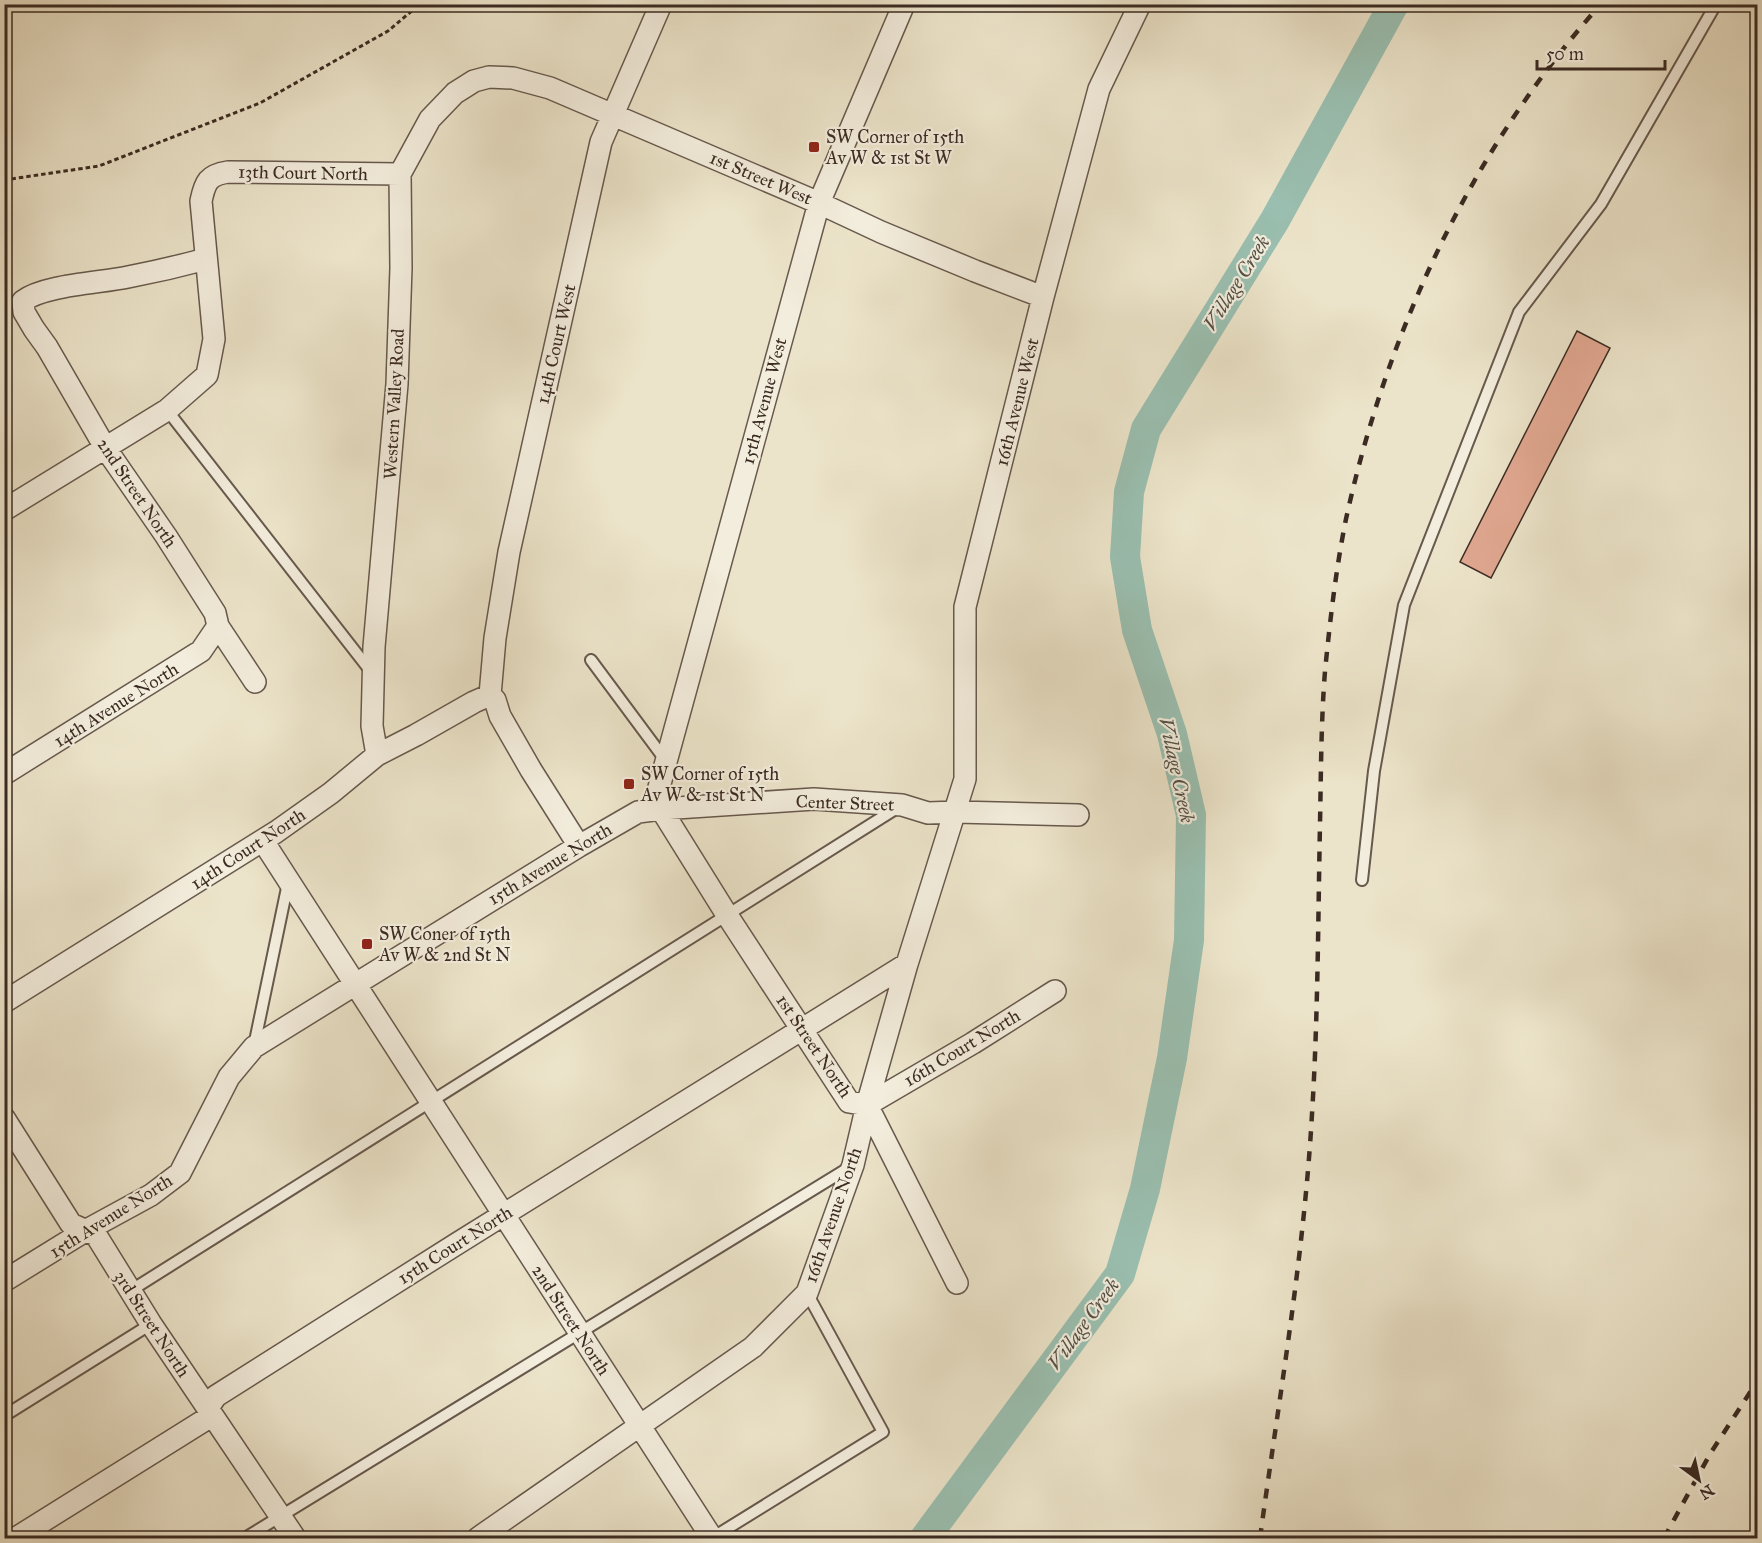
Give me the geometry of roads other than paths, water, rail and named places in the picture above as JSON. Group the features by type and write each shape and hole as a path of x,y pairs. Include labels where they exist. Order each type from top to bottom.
{"street":[{"name":"14th Court West","path":"490,695 495,638 509,552 601,142 661,4"},
{"name":"15th Avenue West","path":"661,808 658,791 819,203 904,4"},
{"name":"16th Avenue West","path":"956,812 965,779 965,607 1043,297 1100,89 1140,4"},
{"name":"1st Street West","path":"474,81 489,77 513,78 550,88 943,258 1043,297"},
{"name":"Western Valley Road","path":"377,755 372,726 374,647 397,384 401,268 400,174 430,119 455,93 474,81"},
{"name":"13th Court North","path":"206,259 201,201 208,180 217,174 228,172 400,174"},
{"path":"4,510 167,410 207,375 214,339 206,259"},
{"name":"2nd Street North","path":"206,259 126,278 71,286 30,296 23,301 24,312 47,346 106,449 166,536 215,613 218,626 255,682"},
{"name":"14th Avenue North","path":"4,774 201,651 218,626"},
{"name":"14th Court North","path":"4,1002 263,841 331,793 377,755 490,695"},
{"path":"490,695 495,700 500,716 531,770 579,846"},
{"name":"Center Street","path":"661,808 814,799 902,805 928,813 1078,815"},
{"name":"15th Avenue North","path":"4,1281 151,1195 180,1173 230,1077 254,1047 354,983 579,846 638,812 661,808"},
{"name":"1st Street North","path":"661,808 727,915 849,1102 867,1105 957,1283"},
{"name":"16th Avenue North","path":"478,1539 753,1347 807,1293 853,1165 867,1105 907,964 956,812"},
{"name":"2nd Street North","path":"263,841 712,1538"},
{"name":"15th Court North","path":"16,1539 208,1418 210,1405 216,1396 907,964"},
{"name":"16th Court North","path":"867,1105 973,1043 1055,991"},
{"name":"3rd Street North","path":"4,1118 11,1143 71,1224 96,1235 130,1291 295,1539"}],"lane":[{"path":"1362,880 1374,771 1404,604 1519,312 1601,204 1716,4"},
{"path":"167,410 374,676"},
{"path":"591,660 666,761"},
{"path":"130,1291 902,805"},
{"path":"254,1047 289,879"},
{"path":"244,1539 853,1165"},
{"path":"712,1538 883,1432 807,1293"},
{"path":"4,1416 151,1323"}],"waterway":[{"name":"Village Creek","path":"925,1538 1120,1274 1145,1189 1172,1058 1189,940 1191,815 1172,734 1137,630 1125,557 1129,492 1146,429 1275,220 1394,4"}],"railway":[{"path":"1260,1538 1297,1274 1308,1167 1316,1042 1324,690 1339,556 1346,519 1363,449 1385,379 1440,245 1474,181 1512,119 1555,60 1601,4"},
{"path":"1664,1538 1710,1454 1758,1380"}],"place":[{"name":"SW Corner of 15th Av W & 1st St W","path":"814,147"},
{"name":"SW Corner of 15th Av W & 1st St N","path":"629,784"},
{"name":"SW Coner of 15th Av W & 2nd St N","path":"367,944"}]}
